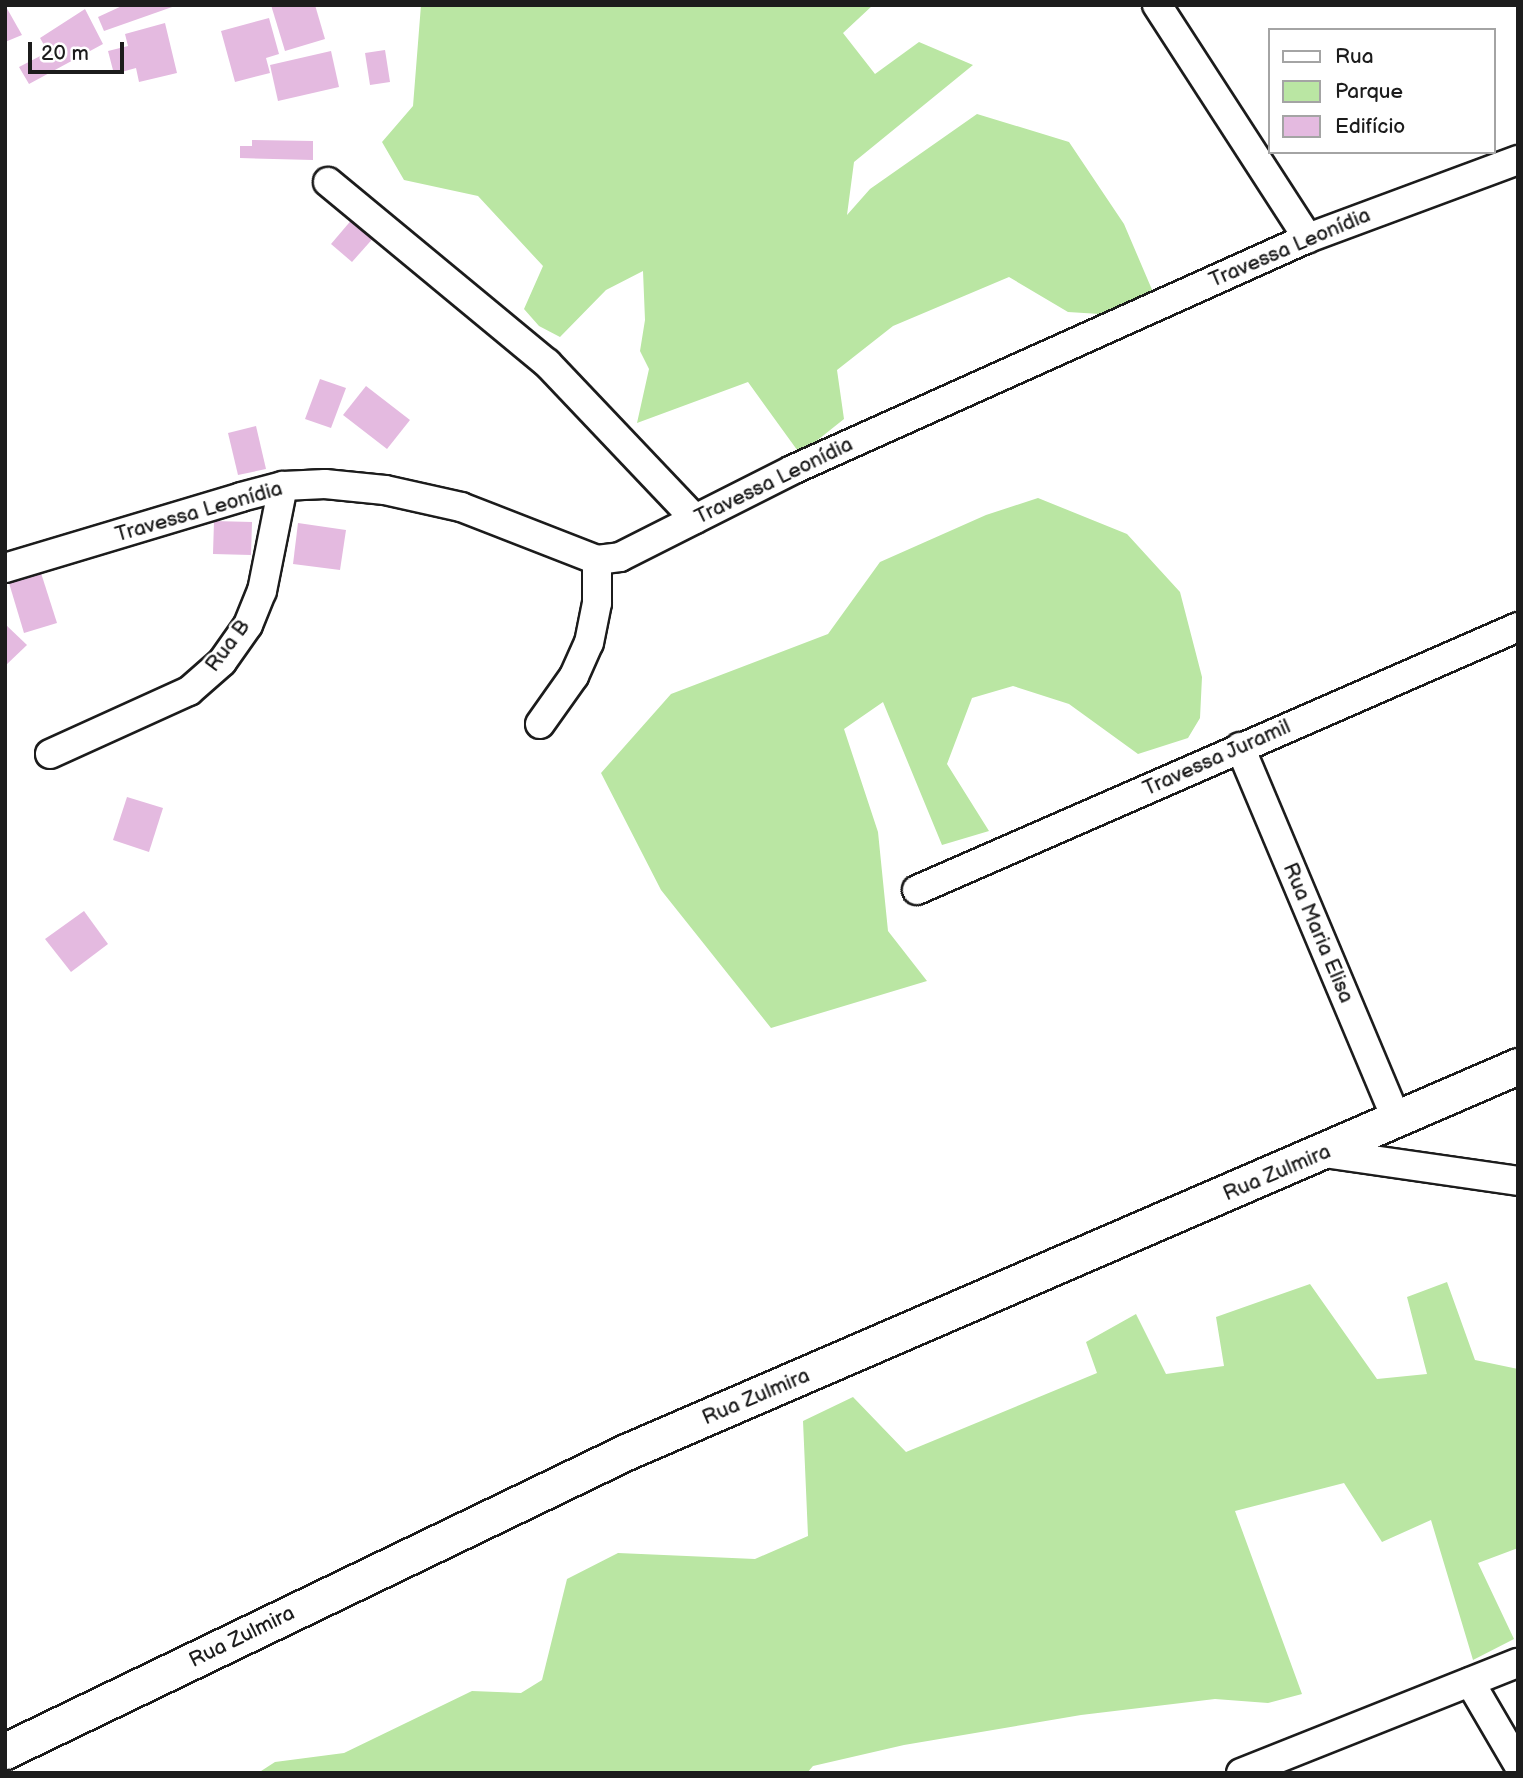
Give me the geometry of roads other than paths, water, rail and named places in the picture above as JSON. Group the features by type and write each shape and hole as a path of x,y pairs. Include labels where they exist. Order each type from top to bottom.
{"street":[{"path":"1157,5 1308,238"},
{"name":"Travessa Leonídia","path":"5,568 283,486 326,484 385,490 461,506 597,560 620,557 695,519 1308,238 1518,160"},
{"path":"328,182 547,363 695,519"},
{"name":"Rua B","path":"50,754 189,691 222,662 248,625 262,591 283,486"},
{"path":"540,724 574,676 589,643 597,603 597,560"},
{"name":"Travessa Juramil","path":"916,890 1518,627"},
{"name":"Rua Maria Elisa","path":"1240,747 1396,1119"},
{"name":"Rua Zulmira","path":"5,1751 626,1452 1324,1153 1518,1066"},
{"path":"1324,1153 1518,1181"},
{"path":"1241,1773 1518,1663"},
{"path":"1470,1682 1518,1764"}]}
